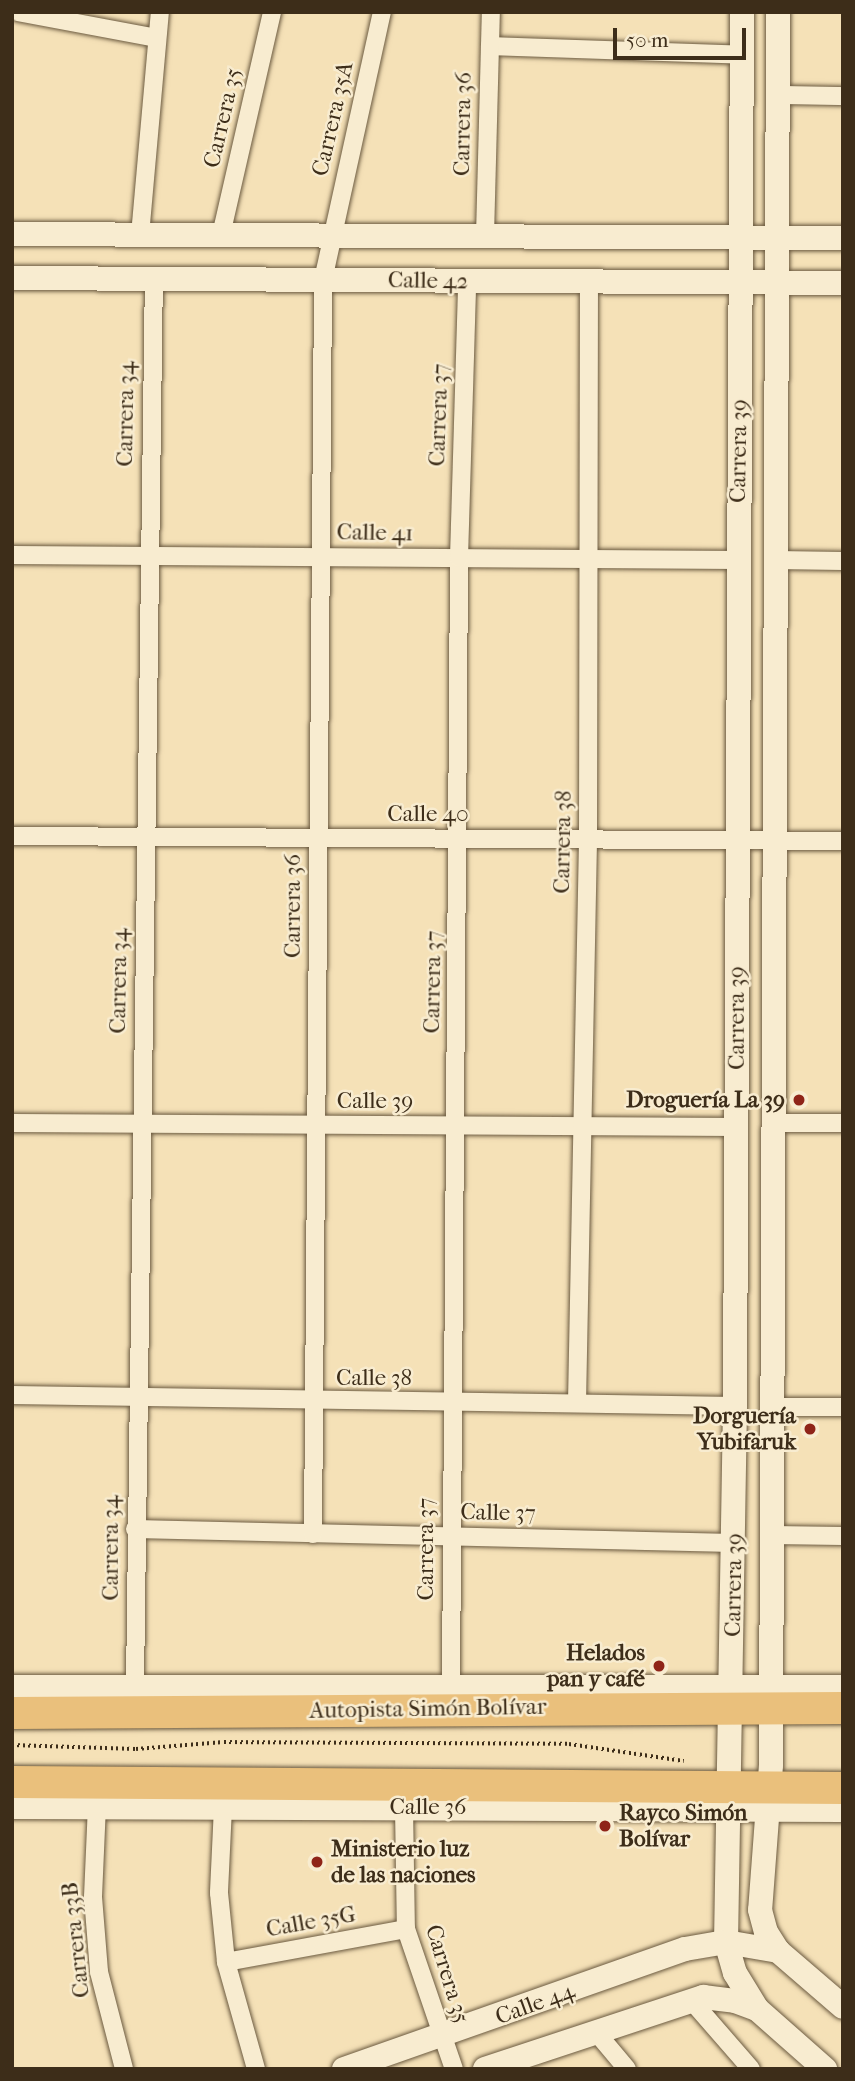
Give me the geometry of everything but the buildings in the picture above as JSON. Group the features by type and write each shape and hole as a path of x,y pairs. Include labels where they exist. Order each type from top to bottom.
{"highway":[{"name":"Autopista Simón Bolívar","path":"12,1713 571,1697 772,1697 843,1708"},
{"path":"12,1782 729,1786 769,1798 840,1795"}],"main road":[{"name":"Carrera 39","path":"742,12 734,1543 726,1942 735,1973 757,2009 825,2069"},
{"name":"Carrera 39","path":"778,12 772,1697 769,1798 760,1909 766,1932 778,1951 843,2007"},
{"name":"Calle 42","path":"12,234 843,238"},
{"name":"Calle 42","path":"12,278 843,283"},
{"path":"12,1687 135,1684 451,1684 571,1697"},
{"path":"772,1697 843,1687"},
{"name":"Calle 36","path":"12,1807 404,1807 729,1786"},
{"path":"763,1866 775,1843 806,1808 840,1795"},
{"path":"769,1798 806,1808"},
{"name":"Calle 44","path":"344,2069 441,2038 685,1949 726,1942 778,1951"},
{"name":"Calle 44","path":"497,2067 691,2000 716,1997 757,2009"}],"street":[{"path":"18,12 157,38"},
{"path":"140,235 160,12"},
{"name":"Carrera 35","path":"221,235 272,12"},
{"name":"Carrera 35A","path":"332,236 382,12"},
{"name":"Carrera 36","path":"485,236 491,12"},
{"path":"490,46 742,55"},
{"path":"778,95 843,96"},
{"path":"323,280 332,236"},
{"name":"Carrera 34","path":"135,1684 136,1394 154,279"},
{"name":"Carrera 36","path":"313,1534 323,280"},
{"name":"Carrera 37","path":"451,1684 450,1537 460,838 459,558 467,281"},
{"name":"Carrera 38","path":"577,1403 588,839 589,283"},
{"name":"Calle 41","path":"12,555 738,560"},
{"path":"776,560 843,561"},
{"name":"Calle 40","path":"12,836 843,841"},
{"name":"Calle 39","path":"12,1123 737,1127"},
{"path":"773,1123 843,1123"},
{"name":"Calle 38","path":"12,1395 136,1394 312,1402 735,1406"},
{"path":"773,1406 843,1407"},
{"name":"Calle 37","path":"135,1529 734,1543"},
{"path":"772,1535 843,1536"},
{"name":"Carrera 33B","path":"97,1805 93,1897 99,1972 124,2069"},
{"path":"223,1807 219,1893 226,1962 256,2069"},
{"name":"Carrera 35","path":"404,1807 406,1929 441,2038 454,2069"},
{"name":"Calle 35G","path":"226,1962 406,1929"},
{"path":"691,2000 751,2069"},
{"path":"596,2032 627,2069"}],"path":[{"path":"12,1745 136,1749 224,1742 569,1744 729,1786"}],"place":[{"name":"Droguería La 39","path":"799,1100"},
{"name":"Dorguería Yubifaruk","path":"810,1429"},
{"name":"Helados pan y café","path":"659,1666"},
{"name":"Rayco Simón Bolívar","path":"605,1826"},
{"name":"Ministerio luz de las naciones","path":"317,1862"}]}
